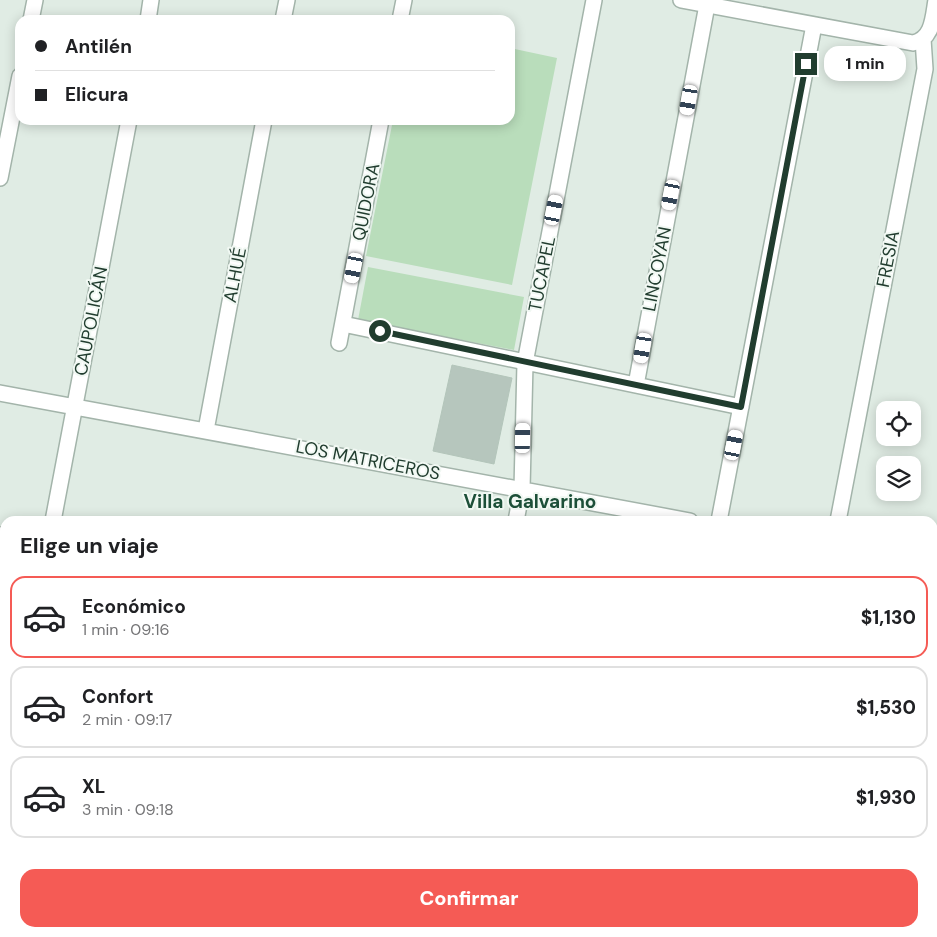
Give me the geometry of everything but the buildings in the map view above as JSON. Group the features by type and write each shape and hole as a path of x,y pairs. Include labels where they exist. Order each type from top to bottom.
{"street":[{"path":"32,15 35,0"},
{"path":"149,15 151,0"},
{"path":"284,15 287,0"},
{"path":"401,15 404,0"},
{"name":"TUCAPEL","path":"517,516 522,489 525,363 594,0"},
{"path":"681,0 908,42 923,40"},
{"name":"FRESIA","path":"839,516 925,69 923,40 930,32 936,0"},
{"name":"LINCOYAN","path":"636,386 707,5"},
{"path":"720,516 814,25"},
{"path":"0,178 15,102"},
{"name":"CAUPOLICÁN","path":"53,516 128,125"},
{"name":"ALHUÉ","path":"206,430 263,125"},
{"name":"QUIDORA","path":"339,343 380,125"},
{"path":"343,324 741,407"},
{"name":"LOS MATRICEROS","path":"0,394 206,430 664,516"}],"green space":[{"path":"515,49 557,58 512,285 366,256 392,125 515,125"},
{"path":"368,267 524,297 514,350 358,320"}],"district":[{"name":"Villa Galvarino","path":"530,501"}],"route":[{"path":"380,331 741,407 806,64"}]}
